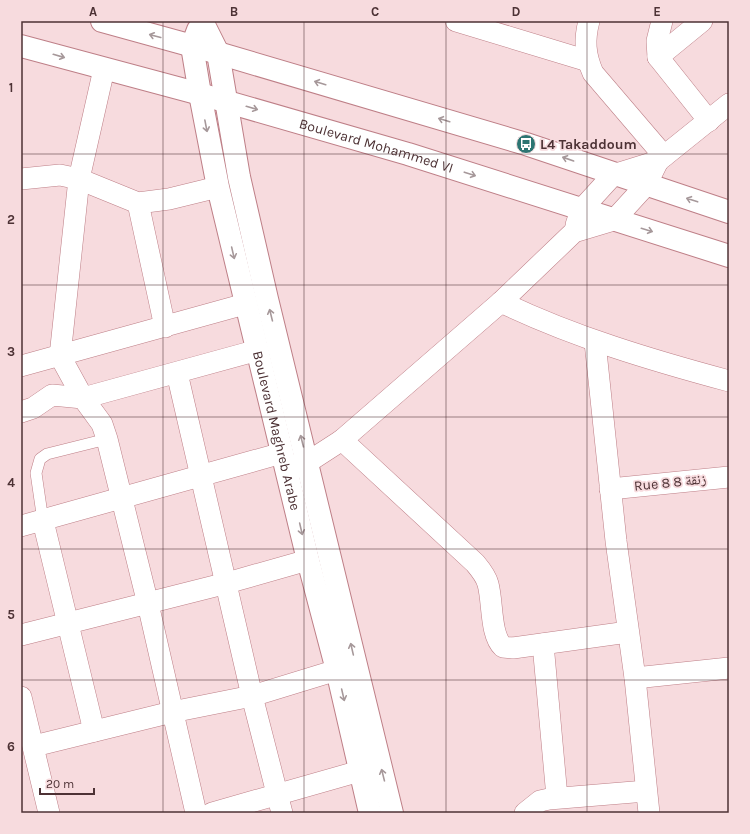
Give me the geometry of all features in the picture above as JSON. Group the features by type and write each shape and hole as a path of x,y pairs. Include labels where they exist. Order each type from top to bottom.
{"street":[{"path":"102,21 218,53 526,144 613,175 729,212"},
{"path":"192,46 202,21"},
{"name":"Boulevard Maghreb Arabe","path":"202,21 218,53 241,184 392,813"},
{"path":"456,21 493,26 588,61"},
{"path":"589,21 585,42 588,61 593,73 661,159"},
{"path":"662,21 657,41 658,57 709,121"},
{"path":"658,57 702,21"},
{"name":"Boulevard Mohammed VI","path":"21,46 226,101 408,154 729,256"},
{"name":"Boulevard Maghreb Arabe","path":"192,46 218,187 245,304 258,350 308,560 337,670 370,813"},
{"path":"104,69 79,179 60,356 83,398 96,413 102,424 107,439 148,604 196,813"},
{"path":"574,232 581,210 613,175 661,159 729,104"},
{"path":"21,526 200,476 284,461 308,462 342,440 501,302 574,232 614,220 646,185 661,159"},
{"path":"21,180 60,175 79,179 138,203 169,199 218,187"},
{"path":"138,203 165,327"},
{"path":"501,302 530,316 595,342 729,381"},
{"path":"21,366 245,304"},
{"path":"595,342 610,489 635,678 649,813"},
{"path":"21,412 33,408 52,395 83,398 258,350"},
{"path":"177,373 200,476 227,583 252,696 280,804"},
{"path":"342,440 475,563 483,573 488,582 495,632 500,644 507,648 628,632"},
{"name":"Rue 8 8 زنقة","path":"610,489 729,477"},
{"path":"42,521 94,731"},
{"path":"21,635 148,604 308,560"},
{"path":"543,644 557,797"},
{"path":"635,678 729,668"},
{"path":"34,746 172,712 252,696 337,670"},
{"path":"21,697 34,746 43,812"},
{"path":"212,813 280,804 360,771"},
{"path":"525,813 540,801 557,797 646,791"}],"lane":[{"path":"42,521 36,473 40,459 47,454 107,439"}],"place":[{"name":"L4 Takaddoum","path":"526,144"}]}
